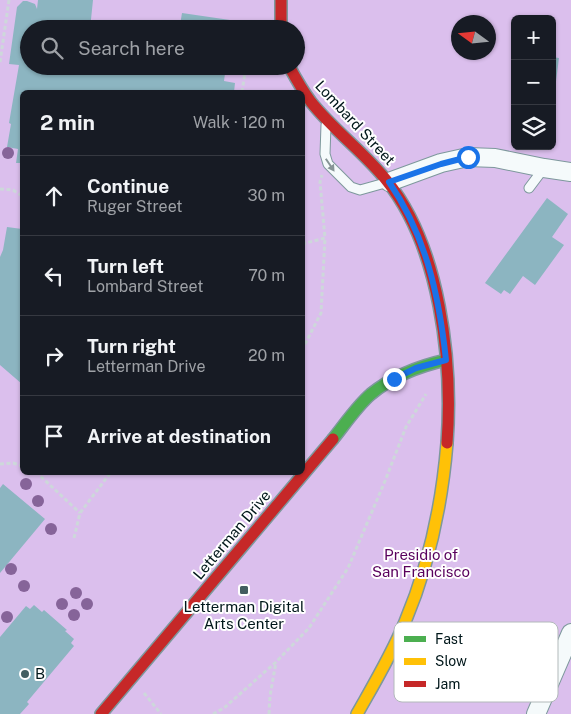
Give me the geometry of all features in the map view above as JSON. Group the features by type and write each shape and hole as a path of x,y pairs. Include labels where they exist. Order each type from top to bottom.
{"street":[{"path":"281,0 281,20"},
{"name":"Lombard Street","path":"294,75 303,90"},
{"name":"Lombard Street","path":"305,94 369,160 400,197 414,225 427,260 438,302 446,360 449,410 448,439 442,498 433,539 417,596 406,622"},
{"path":"389,182 468,157 495,158 571,172"},
{"name":"Letterman Drive","path":"305,473 370,396 380,387 405,373 427,364 446,360"},
{"name":"Letterman Drive","path":"102,714 303,475"},
{"path":"558,662 571,632"},
{"name":"Lombard Street","path":"358,714 374,688 394,647"},
{"path":"536,714 541,702"}],"lane":[{"path":"327,118 325,154 328,164 350,187 360,190 389,182"},
{"path":"529,188 544,168"}],"path":[{"path":"0,62 9,0"},
{"path":"242,90 245,75"},
{"path":"305,344 320,313 325,238 320,182 323,172"},
{"path":"0,189 13,190 20,195"},
{"path":"305,243 325,238"},
{"path":"213,714 224,708 276,662 309,628 348,568 406,426 428,392"},
{"path":"0,464 13,463 20,465"},
{"path":"39,475 80,513"},
{"path":"74,538 80,513 109,475"},
{"path":"269,714 276,662"},
{"path":"141,690 161,714"}],"green space":[{"name":"Presidio of San Francisco","path":"0,0 571,0 571,714 0,714"}],"building":[{"path":"38,0 93,0 91,20 20,20 20,75 225,75 224,81 235,83 234,90 20,90 20,163 16,163 18,149 7,147 19,65 9,64 17,7 23,1 27,1 35,4 37,9"},
{"path":"182,13 230,20 181,20"},
{"path":"556,58 559,58 556,81"},
{"path":"547,198 568,214 552,237 564,245 535,285 523,276 510,294 504,290 501,294 485,283"},
{"path":"7,227 20,229 20,382 0,365 0,257"},
{"path":"3,484 45,519 0,573 0,488"},
{"name":"B","path":"34,605 42,612 44,610 67,630 65,631 74,639 71,643 74,646 27,702 29,704 20,714 0,714 0,637 26,606 30,609"}],"traffic: fast":[{"path":"333,439 351,415 379,388 407,372 446,360"}],"traffic: slow":[{"path":"405,622 428,556 442,489 447,443"},
{"path":"357,714 394,646"}],"traffic: jam":[{"path":"281,0 281,20"},
{"path":"294,75 303,90"},
{"path":"305,93 320,113 369,160 387,181 405,208 420,238 431,271 445,341 448,377 447,443"},
{"path":"305,472 333,439"},
{"path":"101,714 303,475"}],"place":[{"name":"Letterman Digital Arts Center","path":"244,590"},
{"name":"B","path":"25,674"}],"route":[{"path":"394,379 416,368 446,360 438,302 427,260 408,212 389,182 468,157"}]}
